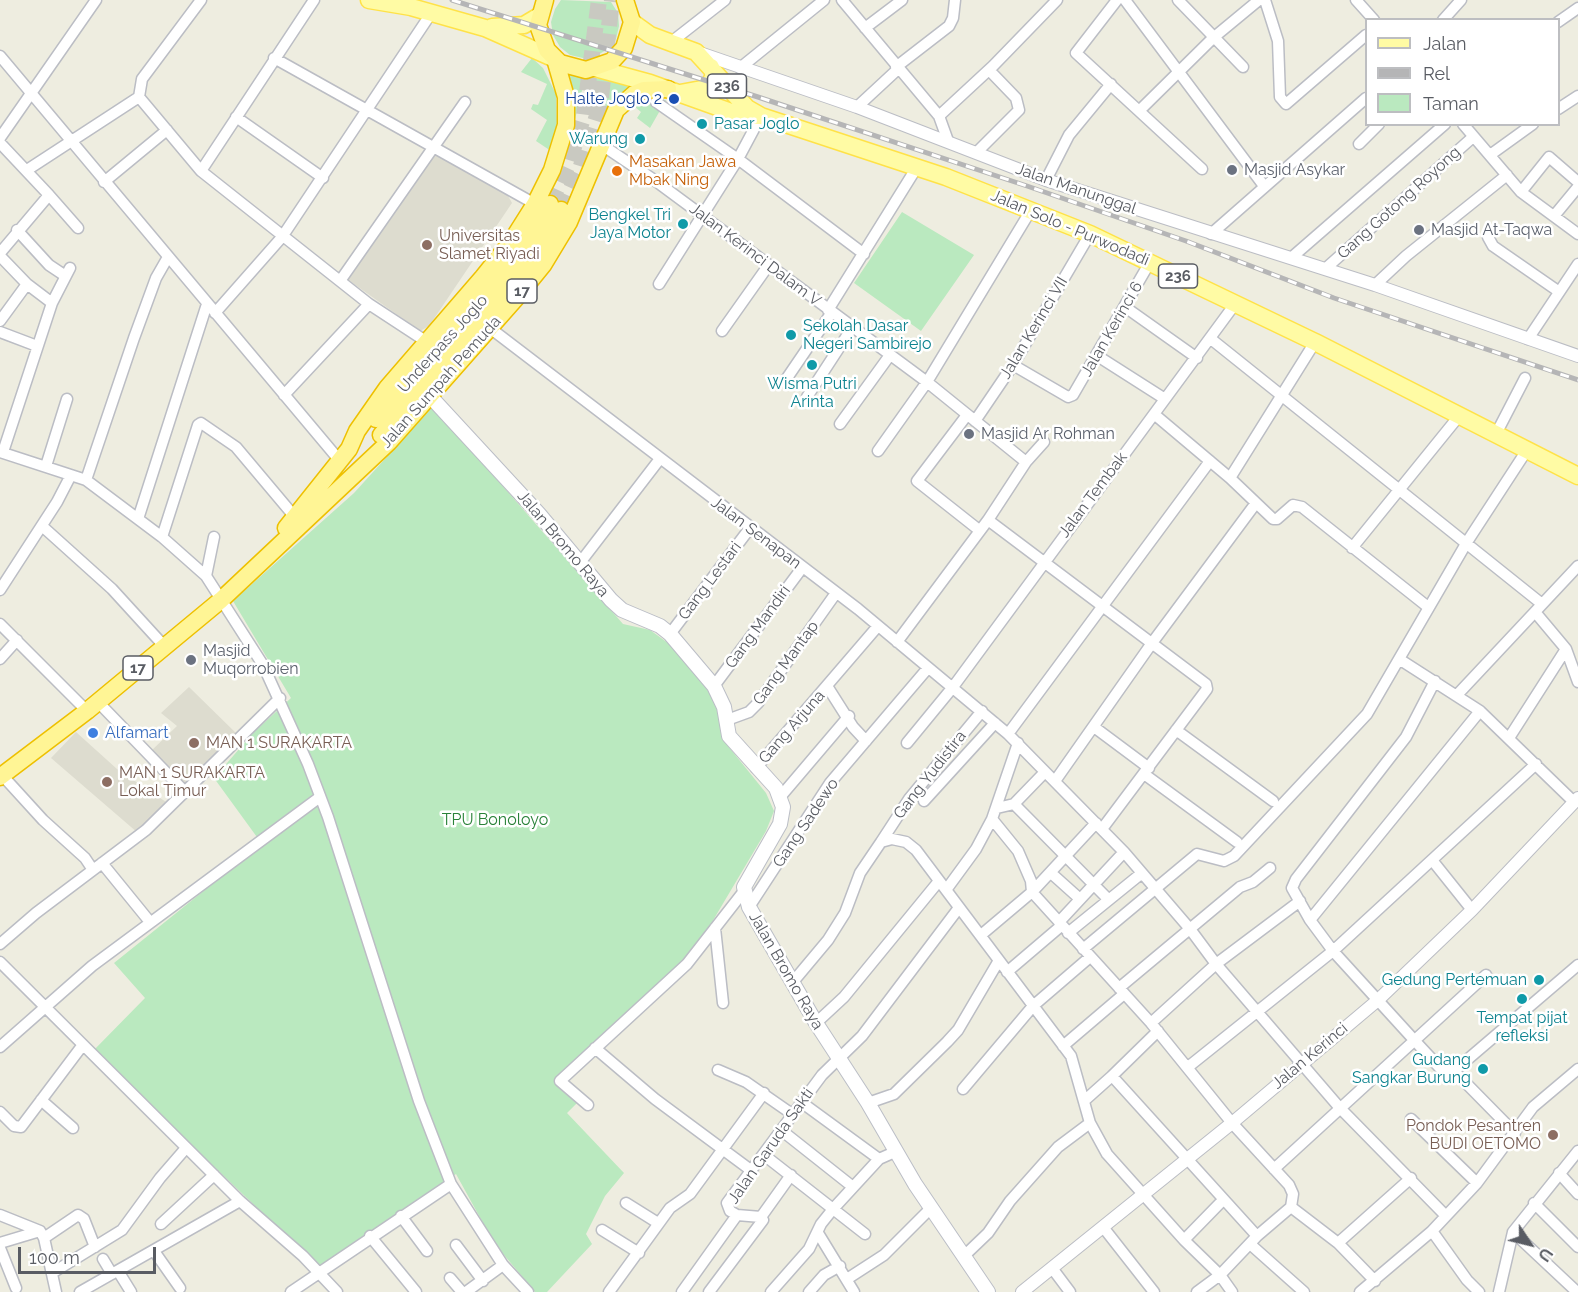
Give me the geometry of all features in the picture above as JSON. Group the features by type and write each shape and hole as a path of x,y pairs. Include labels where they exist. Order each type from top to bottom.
{"highway":[{"name":"17","path":"540,5 543,42 555,59"},
{"path":"555,59 577,69 595,68 612,61 624,48 629,9"},
{"name":"Jalan Sumpah Pemuda","path":"270,552 294,516 345,455 366,416 512,242 549,206 552,170 566,125 566,97 555,59"},
{"name":"Jalan Sumpah Pemuda","path":"1,776 92,707 221,600 389,442 543,264 569,222 612,116 624,102 644,90 674,91"},
{"name":"Underpass Joglo","path":"345,455 488,293 526,245 549,206"},
{"name":"Underpass Joglo","path":"344,484 392,422 535,254 549,206"}],"main road":[{"path":"369,0 432,12 485,28 555,59"},
{"path":"485,28 524,25 540,5"},
{"name":"Jalan Manunggal","path":"629,9 645,32 696,52"},
{"name":"Jalan Solo - Purwodadi","path":"696,52 747,108 760,116"},
{"name":"236","path":"674,91 706,88 714,76 711,67"},
{"name":"Jalan Solo - Purwodadi","path":"595,68 674,91 734,113 760,116 917,167 1090,234 1315,342 1578,476"},
{"name":"Jalan Bromo Raya","path":"430,396 524,498 579,564 622,610 660,626 670,634 714,686 732,741 781,796 783,807 780,824 746,880 744,891 749,907 837,1058 868,1103 931,1209 988,1292"}],"street":[{"path":"0,138 96,0"},
{"path":"27,170 72,143 139,97 142,79 201,0"},
{"path":"201,171 314,0"},
{"path":"670,43 725,0"},
{"path":"740,68 824,0"},
{"path":"842,0 939,116 948,141"},
{"path":"865,28 902,0"},
{"path":"856,106 897,68 949,26 953,18 955,0"},
{"path":"939,116 989,70 1057,0"},
{"path":"1117,0 1076,53 1202,169"},
{"path":"1125,0 1264,186"},
{"path":"1178,0 1243,67"},
{"path":"1140,110 1213,38 1259,0"},
{"path":"1265,0 1278,41 1280,98 1286,104 1365,36"},
{"path":"1356,0 1372,18"},
{"path":"1445,18 1461,0"},
{"path":"1560,21 1578,8"},
{"path":"138,519 211,308 282,237 432,12"},
{"name":"Jalan Manunggal","path":"696,52 856,106 1046,180 1375,285 1578,356"},
{"path":"0,56 284,395 345,455"},
{"path":"274,58 367,111 549,206"},
{"path":"976,153 1019,110 1016,98 989,70"},
{"path":"1046,180 1069,135 1111,84"},
{"path":"1560,108 1578,96"},
{"path":"139,97 201,171 369,304 427,342"},
{"path":"1211,234 1365,99"},
{"path":"340,281 465,102"},
{"path":"656,102 738,159 864,254"},
{"path":"659,284 738,159 760,116"},
{"path":"236,117 322,178"},
{"path":"1359,144 1377,126"},
{"path":"1291,258 1443,126"},
{"path":"1465,126 1521,192 1578,234"},
{"path":"1490,155 1530,126"},
{"path":"104,182 167,130"},
{"name":"Gang Gotong Royong","path":"1325,269 1473,137"},
{"path":"0,143 78,228"},
{"name":"Jalan Kerinci Dalam V","path":"602,145 927,382 1026,462"},
{"path":"1521,192 1549,157 1578,182"},
{"path":"787,378 917,167"},
{"path":"1375,285 1406,256 1507,175"},
{"path":"1554,216 1578,187"},
{"path":"49,195 17,230 0,255 27,284 52,303"},
{"path":"878,451 927,382 1031,210"},
{"path":"17,230 49,265 67,272 52,303 1,452 86,480 162,537 206,576 263,665 280,698 320,797 418,1101 451,1184 503,1265 528,1292"},
{"name":"Jalan Kerinci VII","path":"979,530 917,482 1013,365 1090,234"},
{"path":"1488,237 1493,246 1558,291"},
{"path":"86,480 134,338 156,278 168,256"},
{"name":"Jalan Kerinci 6","path":"1013,365 1068,397 1073,395 1150,262"},
{"path":"1528,339 1558,291 1574,278 1578,264"},
{"path":"722,331 768,266"},
{"path":"0,321 27,284"},
{"path":"284,395 369,304"},
{"name":"Jalan Tembak","path":"907,743 953,687 1235,304"},
{"path":"1125,307 1197,357"},
{"name":"Jalan Senapan","path":"490,328 878,626 1018,743 1124,852 1190,929 1216,964 1339,1107 1446,1216"},
{"path":"807,397 852,328"},
{"path":"0,332 37,346"},
{"path":"1211,339 1467,542 1539,608 1566,649 1578,682"},
{"path":"1230,478 1284,395 1315,342"},
{"path":"840,424 890,355"},
{"path":"1096,355 1165,399"},
{"path":"1496,434 1525,378"},
{"path":"46,466 67,399"},
{"path":"1154,414 1230,478 1275,520 1293,505 1298,505 1428,607"},
{"path":"1352,548 1459,416"},
{"path":"162,537 199,423 236,447 294,516"},
{"path":"897,642 988,520 1026,462 1044,442"},
{"path":"963,1089 1033,1006 1087,953 1197,854 1224,861 1234,856 1368,714 1467,542 1527,450"},
{"path":"579,564 660,460"},
{"path":"1008,734 1210,461"},
{"path":"0,590 42,526 70,475"},
{"path":"1055,781 1152,643 1256,503"},
{"path":"981,935 1032,892 1099,826 1146,771 1207,690 1206,684 988,520"},
{"path":"42,526 112,589 165,647"},
{"name":"Gang Lestari","path":"670,634 750,528"},
{"path":"206,576 214,537"},
{"path":"1456,695 1578,566"},
{"name":"Gang Mandiri","path":"714,686 802,568"},
{"name":"Gang Mantap","path":"727,720 749,712 758,703 836,593"},
{"path":"0,624 185,792"},
{"name":"Gang Arjuna","path":"756,768 878,626"},
{"path":"0,659 17,640"},
{"path":"1509,738 1566,649"},
{"path":"1399,659 1480,711 1576,800"},
{"name":"Gang Sadewo","path":"749,907 830,783 928,668"},
{"path":"1435,681 1406,737 1293,884 1310,920 1333,951 1440,1068 1454,1071 1515,1133"},
{"path":"827,686 849,716 853,727 866,741"},
{"path":"0,944 146,830 280,698"},
{"name":"Gang Yudistira","path":"792,983 828,940 846,913 860,873 909,799 982,711"},
{"path":"1310,920 1480,711"},
{"path":"781,796 849,716"},
{"path":"924,801 995,723"},
{"path":"1094,727 1237,842"},
{"path":"1176,730 1273,801"},
{"path":"946,890 976,849 992,819 1018,743"},
{"path":"1188,1066 1333,951 1536,764"},
{"path":"997,808 1014,804 1045,772"},
{"path":"1,776 43,820 85,858 98,866 150,922"},
{"path":"0,1047 44,1007 150,922 320,797"},
{"name":"Jalan Kerinci","path":"1022,1292 1232,1123 1378,1000 1472,910 1576,800"},
{"path":"1014,804 1108,899"},
{"path":"992,819 1018,851 1031,881 1032,892 1155,1027 1293,1194 1291,1207 1220,1275 1197,1292"},
{"path":"881,842 900,840 912,845 1071,1056 1090,1123 1107,1154 1184,1240 1220,1275 1232,1292"},
{"path":"1063,927 1080,899 1124,852"},
{"path":"1432,860 1472,910"},
{"path":"1063,1046 1190,929 1240,887 1252,882 1270,868"},
{"path":"1051,873 1080,899"},
{"path":"1007,972 1063,927 1108,899 1142,873"},
{"path":"816,1023 844,997 939,881"},
{"path":"588,1105 560,1081 687,964 744,891"},
{"path":"1084,1101 1112,1076 1155,1027 1216,964 1300,901"},
{"name":"Jalan Garuda Sakti","path":"760,1217 737,1215 726,1205 801,1102 837,1058 862,1036 958,909"},
{"path":"715,928 723,1003"},
{"path":"0,962 240,1201 276,1230 338,1292"},
{"path":"868,1103 894,1094 947,1042 958,1030 999,962"},
{"path":"1454,1071 1578,964"},
{"path":"1274,1169 1339,1107 1486,975"},
{"path":"0,1112 14,1126 21,1127 82,1046"},
{"path":"596,1048 655,1099 752,1171"},
{"path":"1360,1292 1432,1231 1477,1183 1533,1107 1578,1069"},
{"path":"718,1070 764,1093 792,1114"},
{"path":"1112,1076 1188,1159 1254,1240 1305,1292"},
{"path":"609,1292 639,1253 658,1223 670,1208 690,1194 720,1149 764,1093"},
{"path":"41,1100 73,1128"},
{"path":"801,1102 879,1159"},
{"path":"1411,1119 1477,1183"},
{"path":"964,1256 988,1233 1010,1201 1058,1147 1090,1123"},
{"path":"781,1130 853,1187"},
{"path":"52,1273 116,1235 186,1148"},
{"path":"771,1292 796,1266 833,1209 879,1159 897,1151"},
{"path":"1499,1292 1513,1232 1578,1151"},
{"path":"764,1155 865,1234"},
{"path":"1559,1173 1578,1194"},
{"path":"161,1224 214,1175"},
{"path":"709,1292 761,1223 760,1217 791,1175"},
{"path":"1338,1243 1411,1178"},
{"path":"291,1292 370,1236 451,1184"},
{"path":"1184,1240 1223,1200"},
{"path":"80,1292 96,1288 115,1272 240,1201"},
{"path":"626,1203 658,1223"},
{"path":"1534,1203 1578,1246"},
{"path":"1291,1207 1338,1243 1375,1281"},
{"path":"847,1279 884,1255 931,1209"},
{"path":"0,1215 42,1234"},
{"path":"682,1292 737,1215"},
{"path":"0,1243 42,1234 75,1216 80,1216 95,1247"},
{"path":"400,1216 427,1251"},
{"path":"1103,1227 1154,1292"},
{"path":"602,1230 639,1253"},
{"path":"1432,1231 1467,1280 1479,1292"},
{"path":"1513,1232 1578,1292"},
{"path":"818,1233 854,1292"},
{"path":"42,1234 56,1292"},
{"path":"370,1236 416,1292"},
{"path":"456,1245 483,1281"},
{"path":"0,1248 16,1288"},
{"path":"154,1251 180,1288"},
{"path":"103,1259 131,1292"},
{"path":"466,1292 503,1265"},
{"path":"809,1292 824,1275 840,1266"},
{"path":"1052,1268 1070,1292"},
{"path":"450,1278 462,1292"}],"shaded area":[{"name":"Universitas Slamet Riyadi","path":"434,151 507,194 512,203 429,326 420,331 347,279"},
{"name":"MAN 1 SURAKARTA","path":"189,687 238,735 184,785 151,751 177,726 161,713"},
{"name":"MAN 1 SURAKARTA Lokal Timur","path":"76,732 117,769 169,804 138,833 51,758"}],"green space":[{"path":"561,0 611,2 618,13 619,26 616,39 608,49 596,56 583,58 570,55 560,47 553,35 551,22"},
{"path":"532,58 543,68 556,94 557,135 551,151 536,141 547,120 531,109 533,104 538,105 547,84 521,72"},
{"path":"568,74 621,82 632,88 602,123 609,86 584,82 571,136"},
{"path":"652,99 666,100 650,128 637,118 641,112 634,106"},
{"path":"902,212 974,255 921,331 854,283"},
{"name":"TPU Bonoloyo","path":"433,406 623,624 650,630 668,643 688,665 717,702 724,738 728,746 766,793 774,811 766,831 702,939 635,1013 555,1079 577,1103 567,1113 624,1173 605,1196 586,1234 592,1244 547,1292 535,1292 494,1243 456,1174 319,1267 93,1051 145,998 114,963 262,844 214,778 253,733 291,698 233,601 354,493"}],"tunnel":[{"path":"550,204 569,163 584,115 599,0"},
{"path":"561,210 580,169 600,106 612,0"}],"railway":[{"path":"452,0 758,97 1027,186 1186,241 1334,298 1578,380"}],"place":[{"name":"Halte Joglo 2","path":"674,99"},
{"name":"Pasar Joglo","path":"702,124"},
{"name":"Warung","path":"640,139"},
{"name":"Masjid Asykar","path":"1232,170"},
{"name":"Masakan Jawa Mbak Ning","path":"617,171"},
{"name":"Bengkel Tri Jaya Motor","path":"683,224"},
{"name":"Masjid At-Taqwa","path":"1419,230"},
{"name":"Universitas Slamet Riyadi","path":"427,245"},
{"name":"Sekolah Dasar Negeri Sambirejo","path":"791,335"},
{"name":"Wisma Putri Arinta","path":"812,365"},
{"name":"Masjid Ar Rohman","path":"969,434"},
{"name":"Masjid Muqorrobien","path":"191,660"},
{"name":"Alfamart","path":"93,733"},
{"name":"MAN 1 SURAKARTA","path":"194,743"},
{"name":"MAN 1 SURAKARTA Lokal Timur","path":"107,782"},
{"name":"Gedung Pertemuan","path":"1539,980"},
{"name":"Tempat pijat refleksi","path":"1522,999"},
{"name":"Gudang Sangkar Burung","path":"1483,1069"},
{"name":"Pondok Pesantren BUDI OETOMO","path":"1553,1135"}]}
